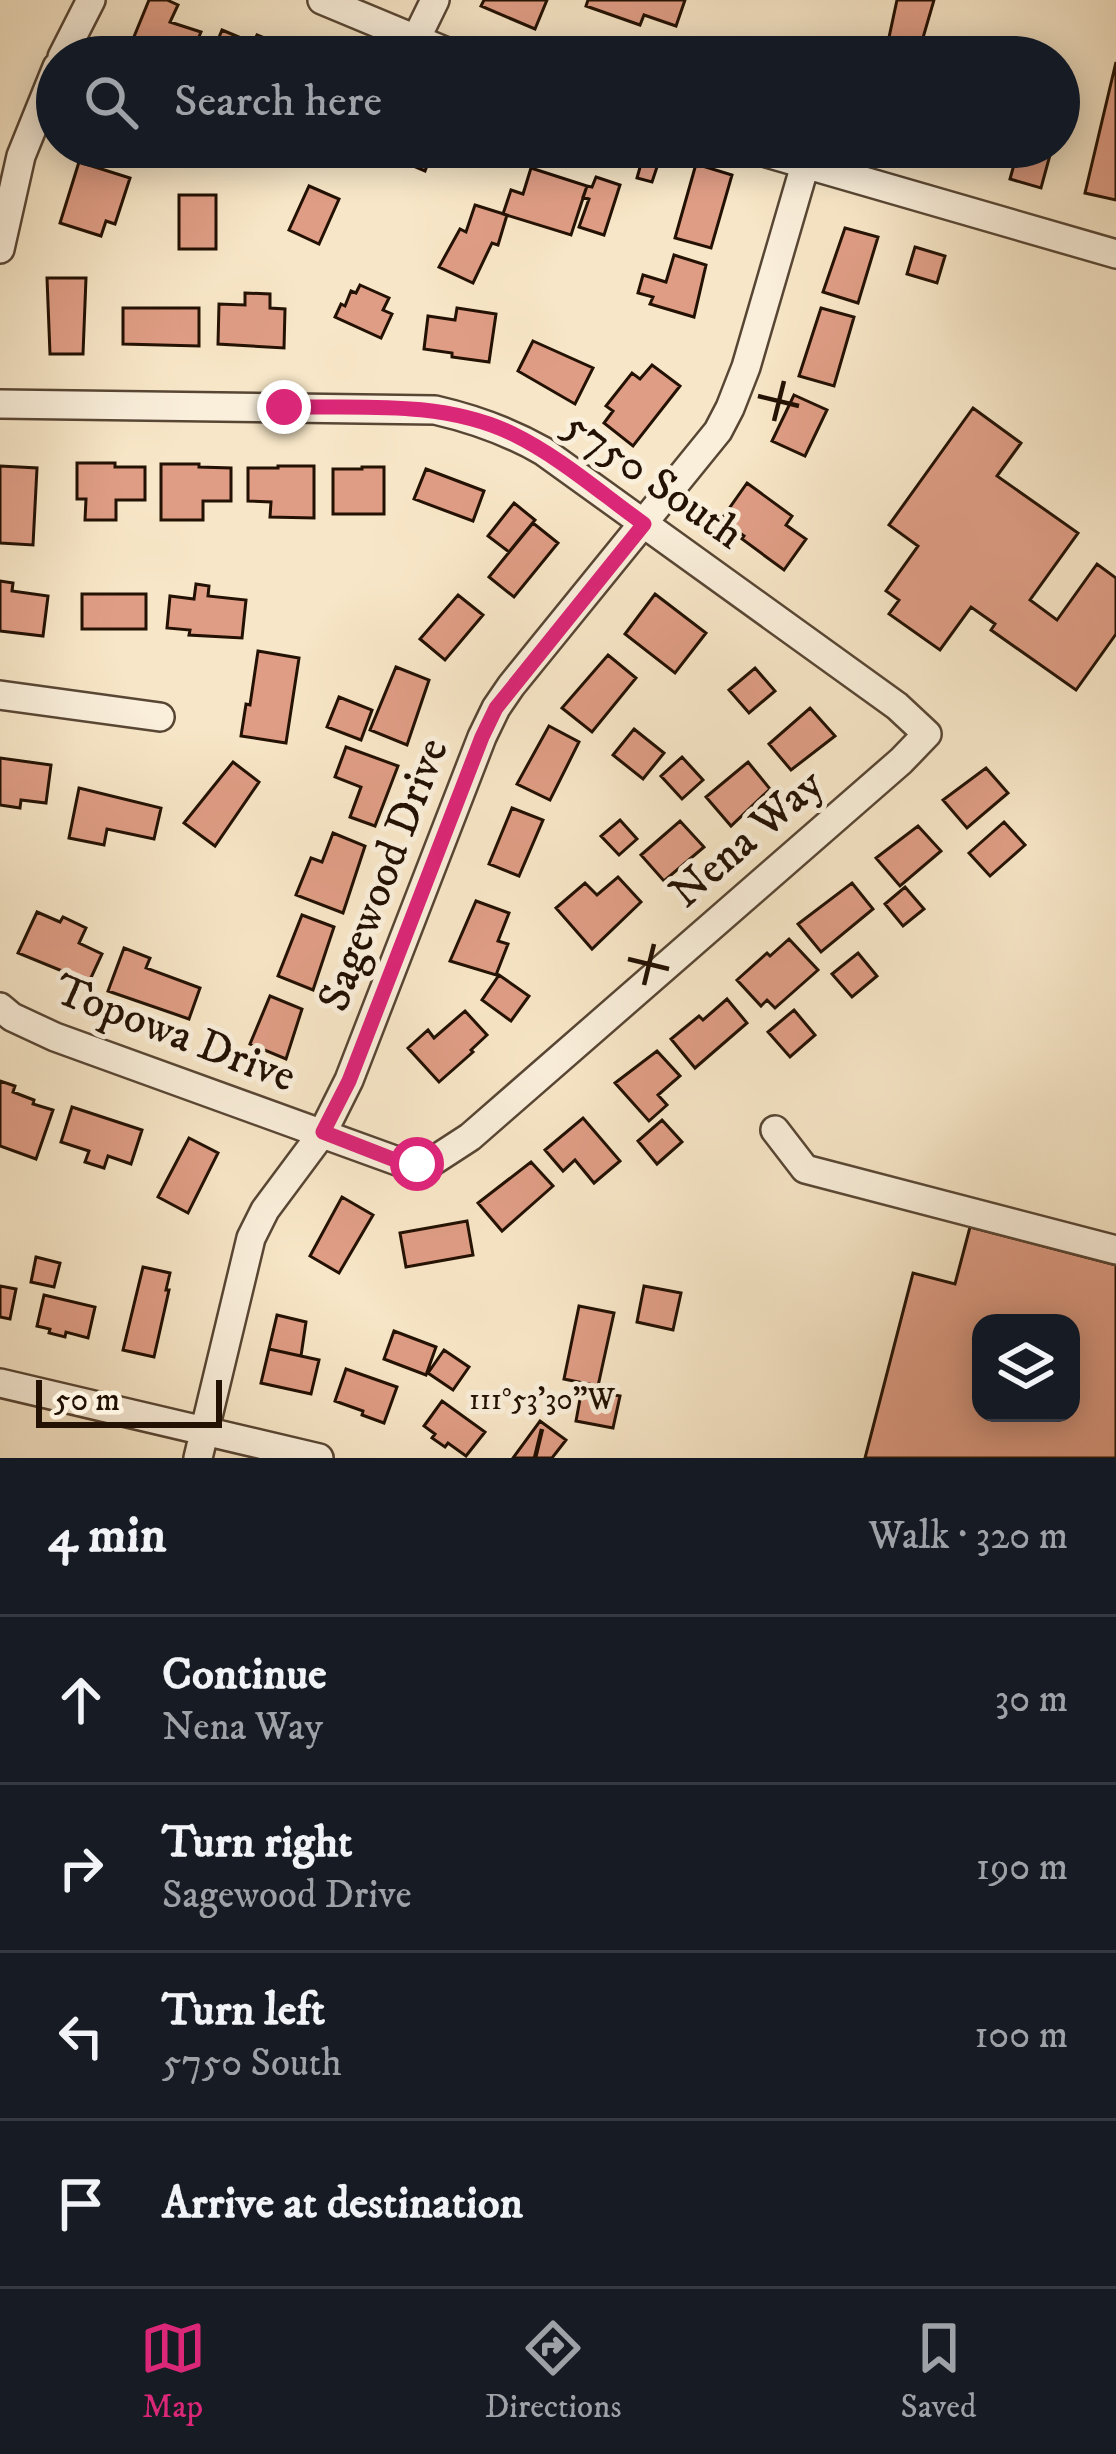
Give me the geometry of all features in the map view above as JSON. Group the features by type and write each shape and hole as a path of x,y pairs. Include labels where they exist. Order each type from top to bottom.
{"street":[{"path":"73,36 91,0"},
{"path":"322,0 409,36"},
{"path":"417,36 435,0"},
{"path":"0,249 21,156 36,119"},
{"name":"Sagewood Drive","path":"202,1444 251,1238 265,1210 323,1132 349,1081 482,737 496,708 718,431 752,345 804,168"},
{"path":"815,168 1116,254"},
{"name":"5750 South","path":"0,404 435,410 474,419 543,451 897,706 927,734"},
{"path":"0,695 160,717"},
{"name":"Nena Way","path":"323,1132 400,1162 430,1163 443,1157 927,734"},
{"name":"Topowa Drive","path":"0,1007 55,1037 323,1132"},
{"path":"775,1130 805,1169 1116,1250"},
{"path":"0,1383 202,1444 319,1458"}],"building":[{"path":"149,0 178,5 170,22 201,32 199,36 134,36"},
{"path":"484,0 547,0 535,29 481,6"},
{"path":"588,0 685,0 676,26 644,15 640,25 586,6"},
{"path":"897,0 934,0 924,36 889,36"},
{"path":"1116,62 1116,200 1085,193"},
{"path":"77,168 98,168 130,178 115,224 106,221 101,236 60,223"},
{"path":"531,168 587,186 571,235 503,214 511,190 523,194"},
{"path":"640,168 657,168 652,182 637,178"},
{"path":"695,168 732,175 711,248 675,238"},
{"path":"1013,168 1046,168 1041,188 1010,179"},
{"path":"596,177 620,185 604,235 579,227 589,199 583,197"},
{"path":"309,186 339,199 319,244 289,230"},
{"path":"179,195 216,195 216,249 179,249"},
{"path":"475,205 507,215 498,245 492,243 473,283 439,267 460,229 466,232"},
{"path":"845,228 878,237 858,303 823,292"},
{"path":"915,247 945,256 937,283 907,274"},
{"path":"674,255 706,265 694,317 650,304 653,297 638,293 643,275 666,282"},
{"path":"47,278 86,278 83,354 50,354"},
{"path":"360,285 389,298 383,310 392,314 381,338 335,317"},
{"path":"245,293 270,294 270,308 285,309 284,348 218,344 219,304 245,305"},
{"path":"123,308 199,308 199,346 123,344"},
{"path":"457,308 496,314 489,362 424,349 428,316 455,320"},
{"path":"821,308 854,317 834,386 799,376"},
{"path":"533,341 593,368 575,404 518,371"},
{"path":"652,365 680,386 633,446 604,423 613,411 606,406 632,373 640,379"},
{"path":"794,395 827,410 805,456 772,441"},
{"path":"973,408 1021,443 997,476 1078,533 1030,600 1057,620 1097,564 1116,578 1116,634 1076,690 991,630 995,624 971,607 940,650 889,614 899,600 886,591 918,546 889,525"},
{"path":"77,463 145,467 145,500 116,500 116,520 85,520 86,499 77,499"},
{"path":"161,464 231,468 231,501 203,501 203,520 161,520"},
{"path":"0,466 37,468 33,545 0,543"},
{"path":"314,466 314,518 270,517 271,502 248,501 248,468"},
{"path":"384,467 384,514 333,514 333,469"},
{"path":"426,469 484,491 473,521 414,499"},
{"path":"747,483 792,516 786,525 806,539 784,570 721,520"},
{"path":"514,503 535,520 509,552 488,536"},
{"path":"533,523 558,543 514,597 489,577"},
{"path":"0,581 13,583 12,591 48,596 43,636 0,631"},
{"path":"196,584 209,586 208,596 246,600 242,638 189,635 190,630 167,628 170,596 194,599"},
{"path":"82,594 146,594 146,629 82,629"},
{"path":"655,594 706,633 675,673 625,634"},
{"path":"458,595 483,615 445,660 420,639"},
{"path":"258,651 299,658 286,743 241,736"},
{"path":"608,655 636,678 592,732 562,708"},
{"path":"396,667 429,680 407,745 370,730"},
{"path":"755,668 775,691 749,713 729,690"},
{"path":"339,697 372,710 361,740 327,727"},
{"path":"810,708 835,736 791,770 769,744"},
{"path":"549,726 579,742 550,800 517,784"},
{"path":"634,729 664,753 643,779 613,755"},
{"path":"346,747 398,766 375,826 350,817 361,787 335,777"},
{"path":"682,757 703,780 682,799 661,776"},
{"path":"0,758 51,765 46,803 21,800 20,808 0,805"},
{"path":"233,762 259,782 215,846 184,823"},
{"path":"748,762 770,789 731,826 706,797"},
{"path":"986,768 1008,793 967,828 943,800"},
{"path":"79,788 161,808 154,839 107,829 104,845 69,838"},
{"path":"512,808 543,820 519,876 489,864"},
{"path":"620,820 637,839 619,855 601,836"},
{"path":"680,821 704,847 664,881 641,855"},
{"path":"1004,822 1025,845 990,876 969,853"},
{"path":"918,826 941,851 900,886 876,858"},
{"path":"333,833 365,846 343,913 296,895 311,858 322,862"},
{"path":"618,877 641,902 592,949 556,908 585,883 597,895"},
{"path":"852,883 873,909 821,952 798,924"},
{"path":"905,887 924,909 903,926 885,904"},
{"path":"476,901 509,913 498,941 508,944 496,975 450,961"},
{"path":"37,912 86,928 79,943 102,954 89,982 18,953"},
{"path":"302,915 334,927 313,990 278,976"},
{"path":"789,939 818,970 775,1008 767,1000 761,1006 737,980"},
{"path":"124,948 150,958 146,968 200,988 189,1019 108,991"},
{"path":"858,953 877,976 852,997 832,974"},
{"path":"499,975 529,996 511,1021 482,1000"},
{"path":"270,996 302,1009 286,1059 250,1044"},
{"path":"727,999 747,1023 695,1068 671,1039"},
{"path":"794,1010 815,1035 790,1057 768,1032"},
{"path":"465,1011 487,1035 439,1082 408,1048 428,1030 434,1038"},
{"path":"657,1051 680,1076 658,1095 667,1105 649,1121 615,1083"},
{"path":"0,1081 15,1086 13,1092 34,1100 33,1104 53,1110 36,1159 0,1146"},
{"path":"72,1107 142,1130 131,1164 108,1156 104,1168 85,1162 89,1151 61,1142"},
{"path":"583,1118 620,1161 594,1183 575,1160 563,1171 545,1150"},
{"path":"662,1120 682,1142 657,1164 638,1141"},
{"path":"189,1138 218,1153 188,1213 158,1197"},
{"path":"531,1162 553,1186 502,1231 478,1203"},
{"path":"342,1197 373,1215 339,1273 310,1256"},
{"path":"467,1221 473,1255 406,1267 400,1233"},
{"path":"970,1227 1116,1265 1116,1458 865,1458 913,1273 955,1284"},
{"path":"36,1257 60,1263 54,1287 31,1282"},
{"path":"143,1267 170,1273 154,1357 123,1350"},
{"path":"0,1286 16,1289 10,1319 0,1317"},
{"path":"644,1286 681,1293 673,1330 637,1322"},
{"path":"44,1295 95,1307 88,1338 66,1332 65,1337 37,1326"},
{"path":"579,1306 614,1313 598,1386 564,1379"},
{"path":"277,1315 306,1322 301,1356 269,1349"},
{"path":"394,1331 436,1347 426,1375 384,1359"},
{"path":"269,1349 319,1360 311,1394 261,1383"},
{"path":"444,1350 469,1367 453,1390 428,1373"},
{"path":"346,1369 397,1387 384,1423 335,1401"},
{"path":"583,1383 620,1396 613,1428 576,1421"},
{"path":"442,1401 485,1432 466,1456 432,1438 435,1434 424,1426"},
{"path":"540,1421 566,1440 552,1458 513,1458"}],"route":[{"path":"284,407 435,410 474,419 543,451 644,524 496,708 349,1081 323,1132 417,1164"}]}
